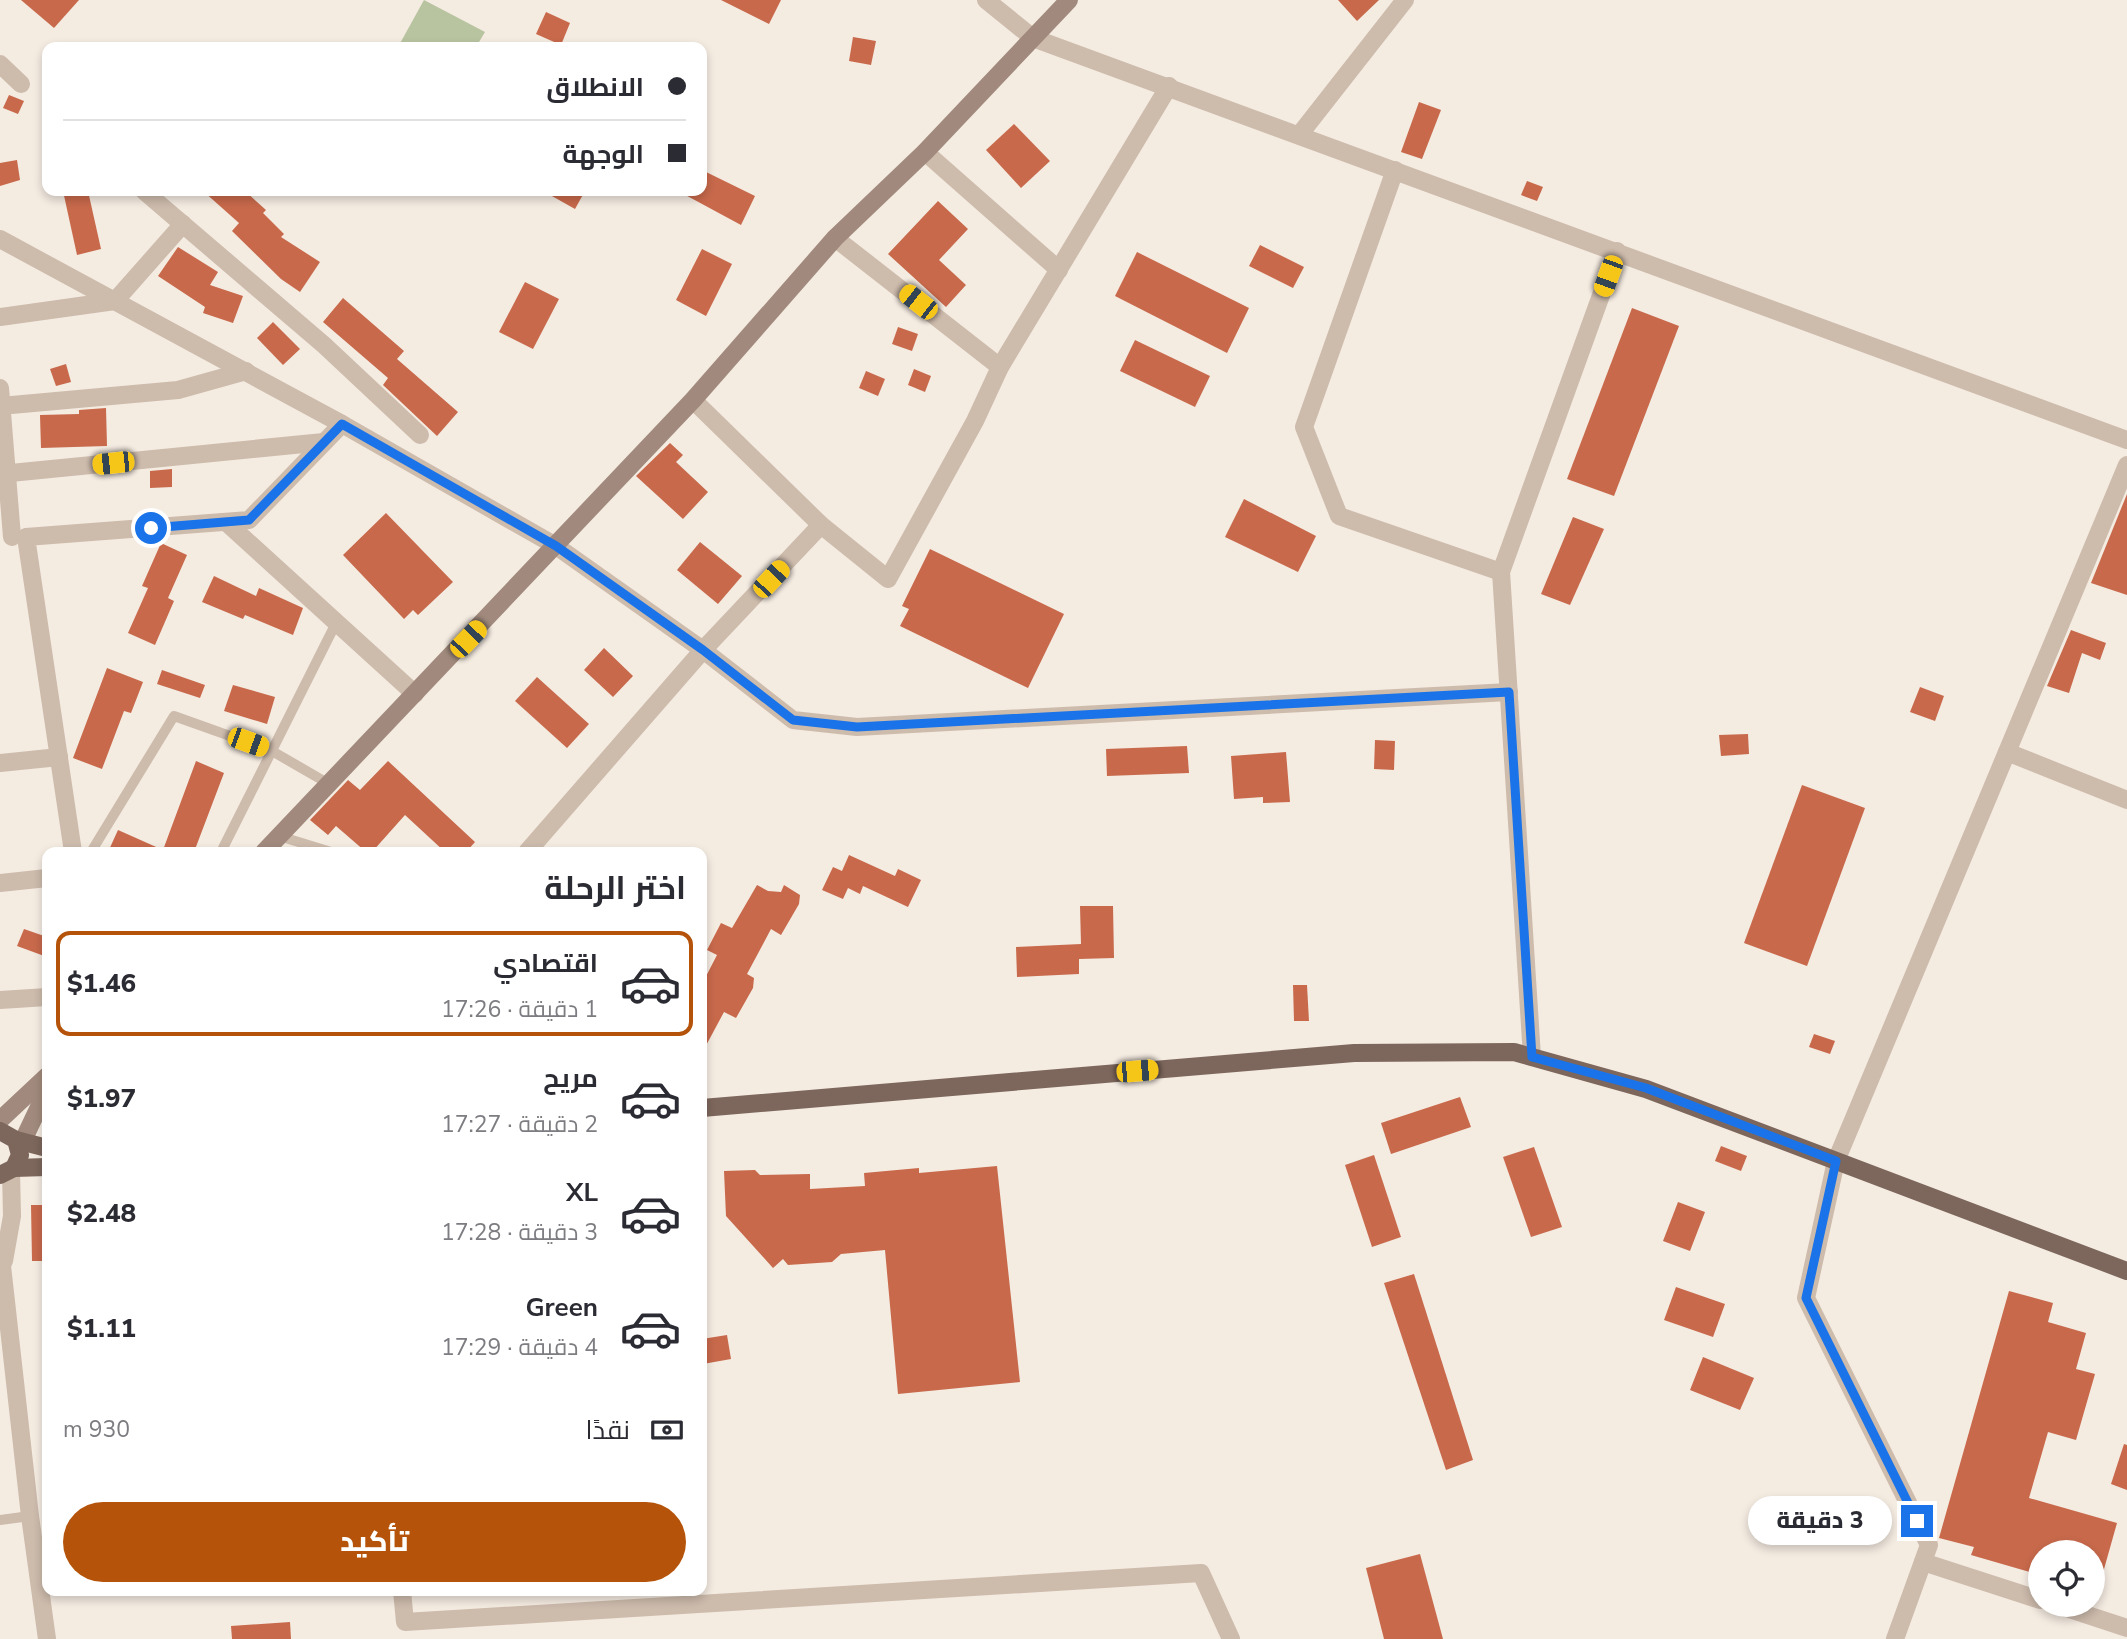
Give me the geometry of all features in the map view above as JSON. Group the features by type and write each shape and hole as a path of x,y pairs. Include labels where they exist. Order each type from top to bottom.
{"main road":[{"path":"269,847 693,400 835,238 925,152 1069,0"},
{"path":"707,1108 1354,1053 1514,1052 1646,1088 2127,1270"},
{"path":"0,1120 24,1094 42,1080"},
{"path":"8,1172 20,1155 19,1143 42,1099"},
{"path":"0,1131 19,1143 42,1147"},
{"path":"8,1172 42,1168"}],"street":[{"path":"986,0 1033,38 2127,440"},
{"path":"1300,134 1405,0"},
{"path":"0,64 21,84"},
{"path":"693,400 821,525 888,579 975,421 1000,367 1169,86"},
{"path":"925,152 1059,271"},
{"path":"1395,170 1304,427 1339,516 1501,572"},
{"path":"150,196 324,345 420,435"},
{"path":"0,317 115,301 183,224"},
{"path":"835,238 1000,367"},
{"path":"0,239 342,424 556,546 703,650 793,720 857,727 1509,692"},
{"path":"0,253 22,251"},
{"path":"1532,1057 1501,572 1616,251"},
{"path":"72,847 59,757 12,537 4,473 1,400 178,390 246,372"},
{"path":"12,537 249,520 342,424"},
{"path":"4,473 324,442"},
{"path":"1895,1639 1929,1545 1806,1298 1836,1161 2127,465"},
{"path":"226,522 415,694"},
{"path":"531,847 703,650 821,525"},
{"path":"2007,752 2127,800"},
{"path":"0,763 59,757"},
{"path":"0,883 42,879"},
{"path":"0,1000 42,997"},
{"path":"8,1172 12,1216 2,1264 8,1390 30,1516 47,1639"},
{"path":"1923,1562 2028,1596"},
{"path":"403,1596 406,1630 1201,1573 1231,1639"},
{"path":"2094,1617 2127,1628"}],"lane":[{"path":"224,847 336,623"},
{"path":"94,847 174,716 272,751 329,784"},
{"path":"279,836 315,847"},
{"path":"0,1520 30,1516"}],"green space":[{"path":"424,0 485,32 479,42 401,42"}],"building":[{"path":"21,0 79,0 54,28"},
{"path":"721,0 781,0 769,24"},
{"path":"1338,0 1379,0 1357,21"},
{"path":"546,12 570,23 562,42 554,42 536,34"},
{"path":"853,37 876,41 871,65 849,61"},
{"path":"9,95 24,101 18,114 3,108"},
{"path":"1419,102 1441,110 1422,159 1401,152"},
{"path":"1014,124 1050,161 1021,188 986,150"},
{"path":"17,160 20,180 0,186 0,163"},
{"path":"707,172 755,196 741,225 687,196 707,196"},
{"path":"1527,181 1543,187 1537,201 1521,195"},
{"path":"64,196 89,196 101,249 77,255"},
{"path":"209,196 251,196 266,210 263,213 284,234 281,237 320,262 300,292 281,279 232,231 239,223"},
{"path":"552,196 582,196 575,209"},
{"path":"938,201 968,229 939,260 966,285 946,307 888,254"},
{"path":"1260,245 1304,267 1293,288 1249,266"},
{"path":"178,247 218,272 210,285 243,296 233,323 203,313 205,307 158,276"},
{"path":"702,249 732,264 706,316 676,300"},
{"path":"1137,252 1249,308 1227,353 1115,296"},
{"path":"525,282 559,299 533,349 499,332"},
{"path":"343,298 404,351 397,359 458,412 437,436 383,385 388,378 323,322"},
{"path":"1632,308 1679,326 1614,496 1567,479"},
{"path":"273,322 300,349 283,365 257,338"},
{"path":"898,327 918,334 912,351 892,344"},
{"path":"1135,340 1210,376 1195,407 1120,371"},
{"path":"66,364 71,382 56,386 50,369"},
{"path":"914,369 931,376 925,392 908,385"},
{"path":"866,371 885,379 878,396 859,388"},
{"path":"106,408 107,446 41,448 40,415 79,414 79,410"},
{"path":"670,443 683,455 676,462 708,492 683,519 636,476"},
{"path":"172,469 172,487 150,488 150,471"},
{"path":"2127,494 2127,595 2091,583"},
{"path":"1244,499 1316,536 1298,572 1225,537"},
{"path":"386,513 453,582 418,615 413,610 404,619 343,555"},
{"path":"1573,517 1604,529 1570,605 1541,594"},
{"path":"700,542 742,576 718,604 677,570"},
{"path":"161,543 187,555 168,598 174,601 155,645 128,633 148,588 142,586"},
{"path":"930,549 1064,614 1028,688 900,626 909,609 902,606"},
{"path":"214,576 256,596 259,588 303,608 293,635 245,615 243,619 202,602"},
{"path":"2071,630 2106,643 2100,660 2082,653 2069,693 2047,686"},
{"path":"604,648 633,676 613,697 584,670"},
{"path":"107,668 143,682 131,713 124,711 102,769 73,758"},
{"path":"162,670 205,685 200,698 157,684"},
{"path":"537,677 589,724 567,748 515,701"},
{"path":"233,685 275,697 267,724 224,711"},
{"path":"1920,687 1944,696 1935,721 1910,712"},
{"path":"1748,734 1749,754 1721,756 1719,735"},
{"path":"1375,740 1395,741 1394,770 1374,769"},
{"path":"1187,746 1189,773 1107,776 1106,749"},
{"path":"1286,752 1290,802 1263,803 1263,797 1234,799 1231,756"},
{"path":"196,761 224,773 196,847 164,847"},
{"path":"388,761 475,842 470,847 440,847 405,815 376,847 360,847 336,826 328,835 310,820 348,780 360,790"},
{"path":"1802,785 1865,808 1807,966 1744,943"},
{"path":"118,830 156,847 110,847"},
{"path":"849,855 895,876 898,869 921,880 908,907 863,886 860,894 848,888 843,899 822,890 833,867 842,871"},
{"path":"757,885 768,891 781,892 784,885 800,895 799,904 781,935 771,929 747,974 754,978 753,988 736,1018 724,1012 707,1044 707,974 717,955 707,950 721,923 732,928"},
{"path":"1080,906 1113,906 1114,958 1079,959 1079,974 1017,977 1016,947 1081,944"},
{"path":"24,929 42,935 42,955 17,946"},
{"path":"1293,985 1307,985 1309,1021 1294,1021"},
{"path":"1814,1034 1835,1041 1830,1054 1809,1047"},
{"path":"1460,1097 1471,1127 1391,1154 1381,1123"},
{"path":"1721,1146 1747,1156 1741,1171 1715,1161"},
{"path":"1534,1147 1562,1227 1531,1237 1503,1157"},
{"path":"1374,1155 1401,1237 1372,1247 1345,1165"},
{"path":"997,1166 1020,1382 898,1394 885,1250 841,1254 832,1262 788,1265 783,1259 773,1268 726,1216 724,1171 755,1170 760,1175 810,1174 810,1189 865,1186 864,1173 919,1168 919,1173"},
{"path":"1678,1202 1705,1212 1690,1251 1663,1241"},
{"path":"31,1205 42,1205 42,1261 32,1261"},
{"path":"1414,1274 1473,1460 1446,1470 1384,1283"},
{"path":"1676,1287 1725,1304 1713,1337 1664,1320"},
{"path":"2009,1291 2053,1303 2048,1322 2086,1333 2076,1369 2095,1374 2076,1440 2048,1432 2029,1498 2117,1523 2105,1566 2105,1540 2028,1540 2028,1572 1971,1555 1974,1547 1939,1538"},
{"path":"727,1335 731,1359 707,1363 707,1338"},
{"path":"1703,1357 1754,1378 1740,1410 1690,1390"},
{"path":"2124,1444 2127,1445 2127,1490 2111,1484"},
{"path":"1420,1554 1443,1639 1384,1639 1366,1568"},
{"path":"290,1622 291,1639 232,1639 231,1626"}],"route":[{"path":"151,528 249,520 342,424 556,546 703,650 793,720 857,727 1509,692 1532,1057 1646,1088 1836,1161 1806,1298 1917,1521"}]}
